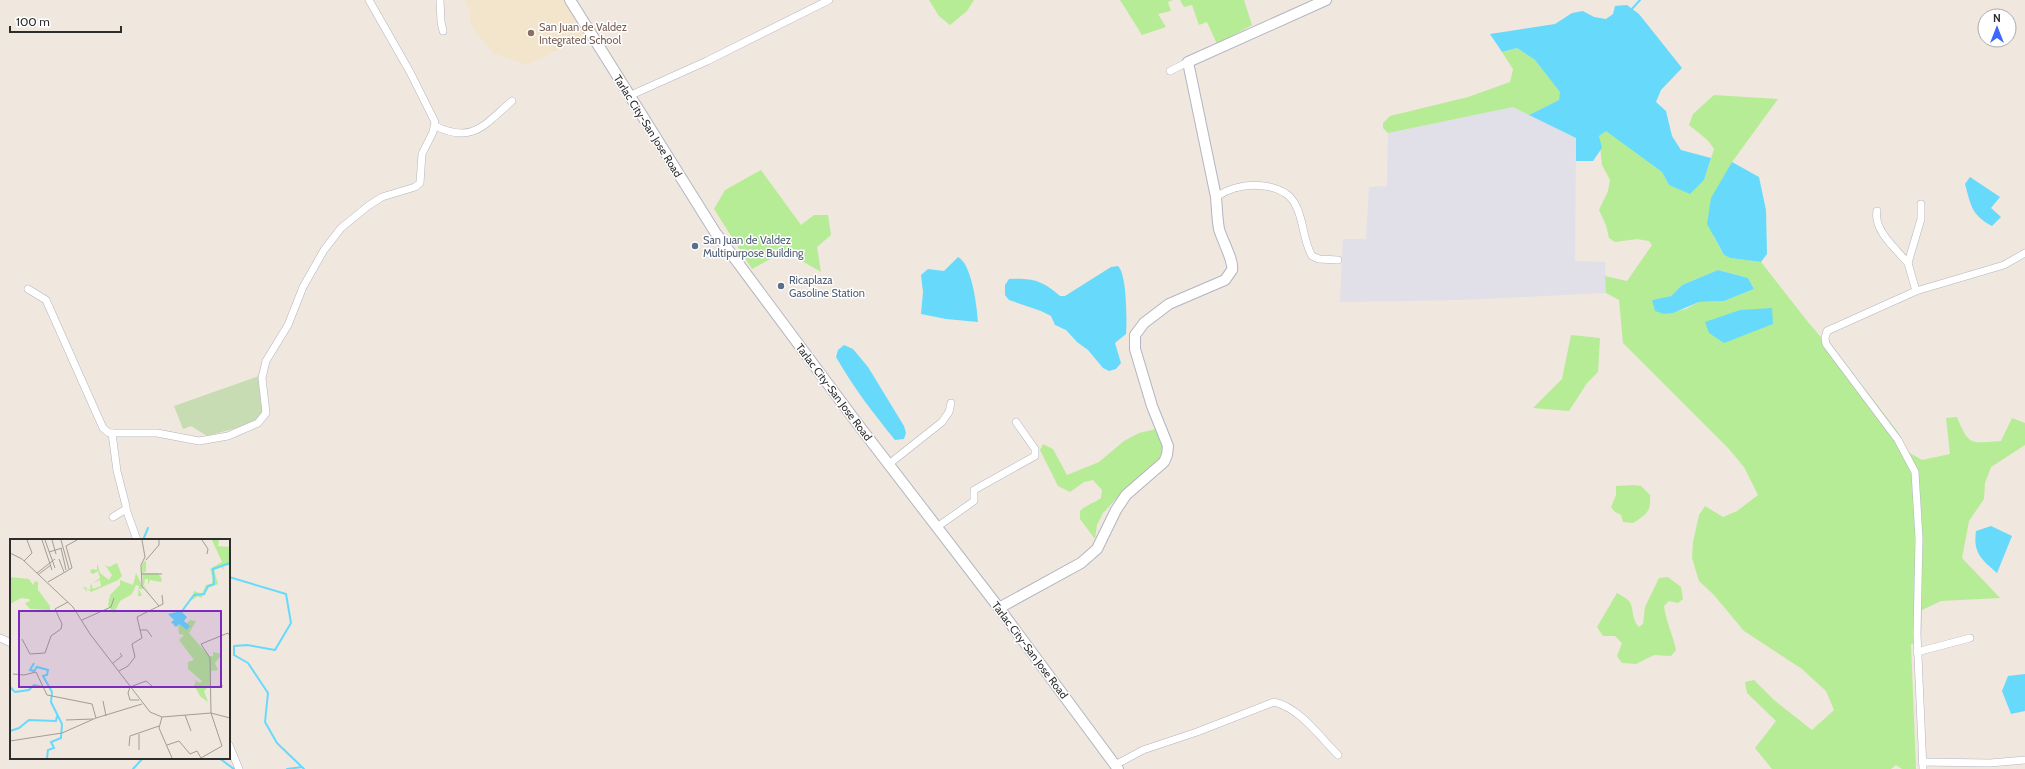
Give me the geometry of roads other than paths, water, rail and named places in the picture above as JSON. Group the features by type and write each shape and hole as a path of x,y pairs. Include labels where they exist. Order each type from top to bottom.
{"main road":[{"name":"Tarlac City-San Jose Road","path":"570,0 715,232 999,608 1117,768"},
{"path":"999,608 1081,563 1092,554 1126,495 1161,466 1166,459 1168,446 1148,392 1135,350 1134,340 1137,331 1144,323 1169,304 1218,283 1231,273 1233,264 1224,246 1219,227 1216,197 1188,62 1326,0"}],"street":[{"path":"28,289 46,300 103,428 112,433 157,433 199,441 237,433 254,426 262,420 266,413 262,378 264,368 269,356 288,325 303,287 319,256 341,228 368,206 386,195 419,185 421,179 422,154 435,126 433,116 369,0"},
{"path":"440,0 443,31"},
{"path":"629,96 707,61 829,0"},
{"path":"1170,71 1188,62"},
{"path":"435,126 454,134 466,133 481,126 512,101"},
{"path":"1216,197 1230,190 1245,186 1264,186 1285,193 1296,204 1311,255 1320,260 1338,260"},
{"path":"1908,263 1921,219 1921,204"},
{"path":"1877,211 1876,220 1879,228 1908,263 1916,291"},
{"path":"2025,253 2004,265 1916,291 1827,331 1825,338 1826,344 1898,440 1915,472 1919,538 1916,617 1922,765 1990,763 2025,760"},
{"path":"889,464 942,422 949,412 951,403"},
{"path":"937,527 974,501 974,490 1034,456 1035,449 1016,422"},
{"path":"112,433 117,471 126,509 137,539"},
{"path":"113,517 126,509"},
{"path":"0,638 10,643"},
{"path":"1917,652 1970,638"},
{"path":"1117,768 1143,750 1197,732 1274,702 1284,704 1298,715 1338,755"},
{"path":"230,747 239,769"}],"water":[{"path":"1627,5 1639,14 1682,68 1661,90 1656,102 1666,111 1672,136 1681,150 1711,158 1704,180 1690,194 1669,185 1662,172 1606,131 1599,136 1602,148 1593,161 1576,161 1576,138 1529,115 1559,100 1560,92 1535,60 1517,48 1502,52 1490,34 1555,24 1572,13 1583,11 1594,17 1606,19 1613,14 1615,6"},
{"path":"1732,162 1759,177 1766,210 1767,254 1761,262 1730,258 1724,255 1707,224 1711,198"},
{"path":"1970,177 2000,197 1991,208 2001,217 1992,226 1980,218 1973,209 1965,184"},
{"path":"958,257 963,261 967,268 973,286 978,322 946,319 921,314 923,292 921,275 928,269 944,271"},
{"path":"1118,266 1121,271 1125,288 1126,334 1115,343 1121,363 1116,369 1109,371 1103,368 1088,350 1077,342 1066,330 1055,325 1051,316 1009,300 1005,295 1005,285 1009,279 1017,279 1042,283 1060,296 1065,296 1111,267"},
{"path":"1718,270 1748,278 1754,289 1724,301 1699,302 1673,313 1664,314 1655,311 1652,300 1671,296 1682,285"},
{"path":"1772,308 1773,324 1724,343 1709,333 1705,322 1740,310"},
{"path":"844,345 853,349 868,367 904,426 906,433 904,439 895,440 849,379 836,357 838,350"},
{"path":"1991,526 2012,536 1997,573 1979,555 1975,539 1976,531"},
{"path":"2025,674 2025,711 2011,714 2002,691 2008,676"}],"waterway":[{"path":"1631,10 1640,0"},
{"path":"143,539 148,528"},
{"path":"230,577 286,594 291,623 275,650 247,645 234,646 234,655 248,663 268,693 265,722 277,743 304,769"},
{"path":"133,769 142,759"},
{"path":"220,759 234,769"},
{"path":"287,769 302,767"}],"place":[{"name":"San Juan de Valdez Integrated School","path":"531,33"},
{"name":"San Juan de Valdez Multipurpose Building","path":"695,246"},
{"name":"Ricaplaza Gasoline Station","path":"781,286"}]}
